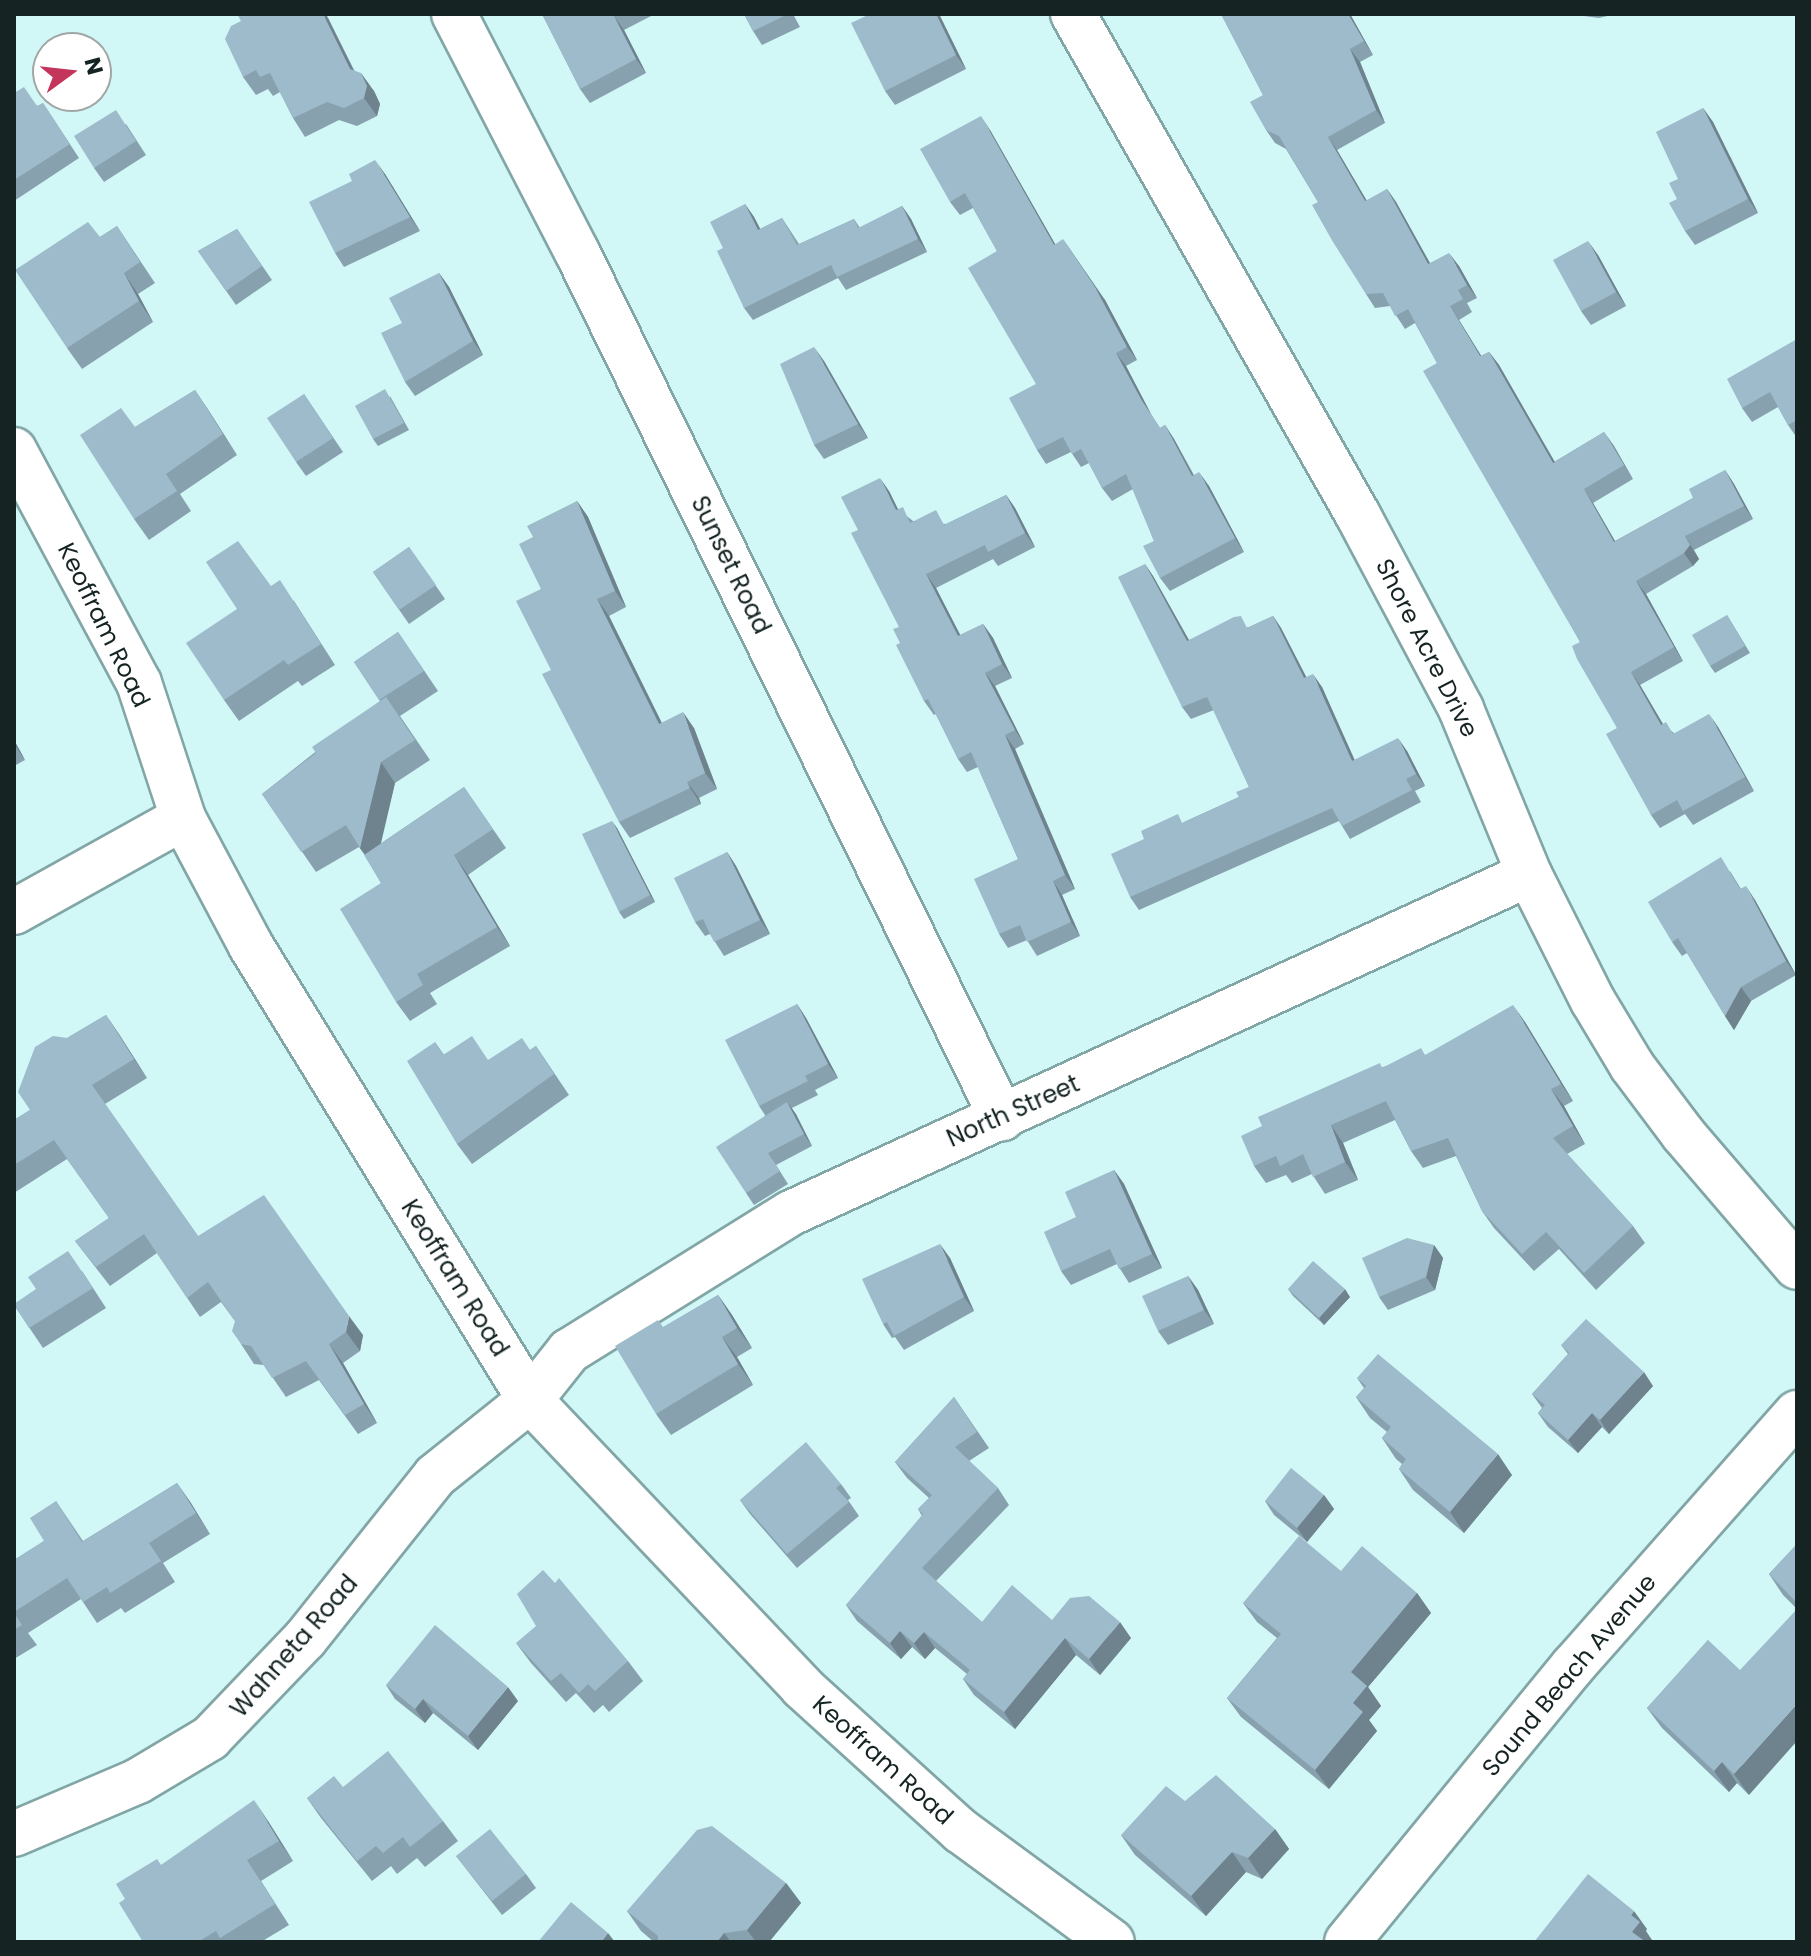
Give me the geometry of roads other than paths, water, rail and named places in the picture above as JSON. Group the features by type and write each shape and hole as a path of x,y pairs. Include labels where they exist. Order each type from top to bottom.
{"street":[{"name":"Sunset Road","path":"454,14 577,252 1002,1118"},
{"name":"Shore Acre Drive","path":"1073,14 1454,695 1529,874 1632,1066 1797,1267"},
{"name":"Keoffram Road","path":"14,450 139,683 183,818 251,946 530,1400 802,1687 961,1831 1112,1942"},
{"path":"14,912 183,818"},
{"name":"North Street","path":"530,1400 569,1351 791,1213 1529,874"},
{"name":"Wahneta Road","path":"14,1834 138,1781 210,1738 305,1639 435,1476 530,1400"},
{"name":"Sound Beach Avenue","path":"1347,1942 1573,1666 1797,1413"}]}
